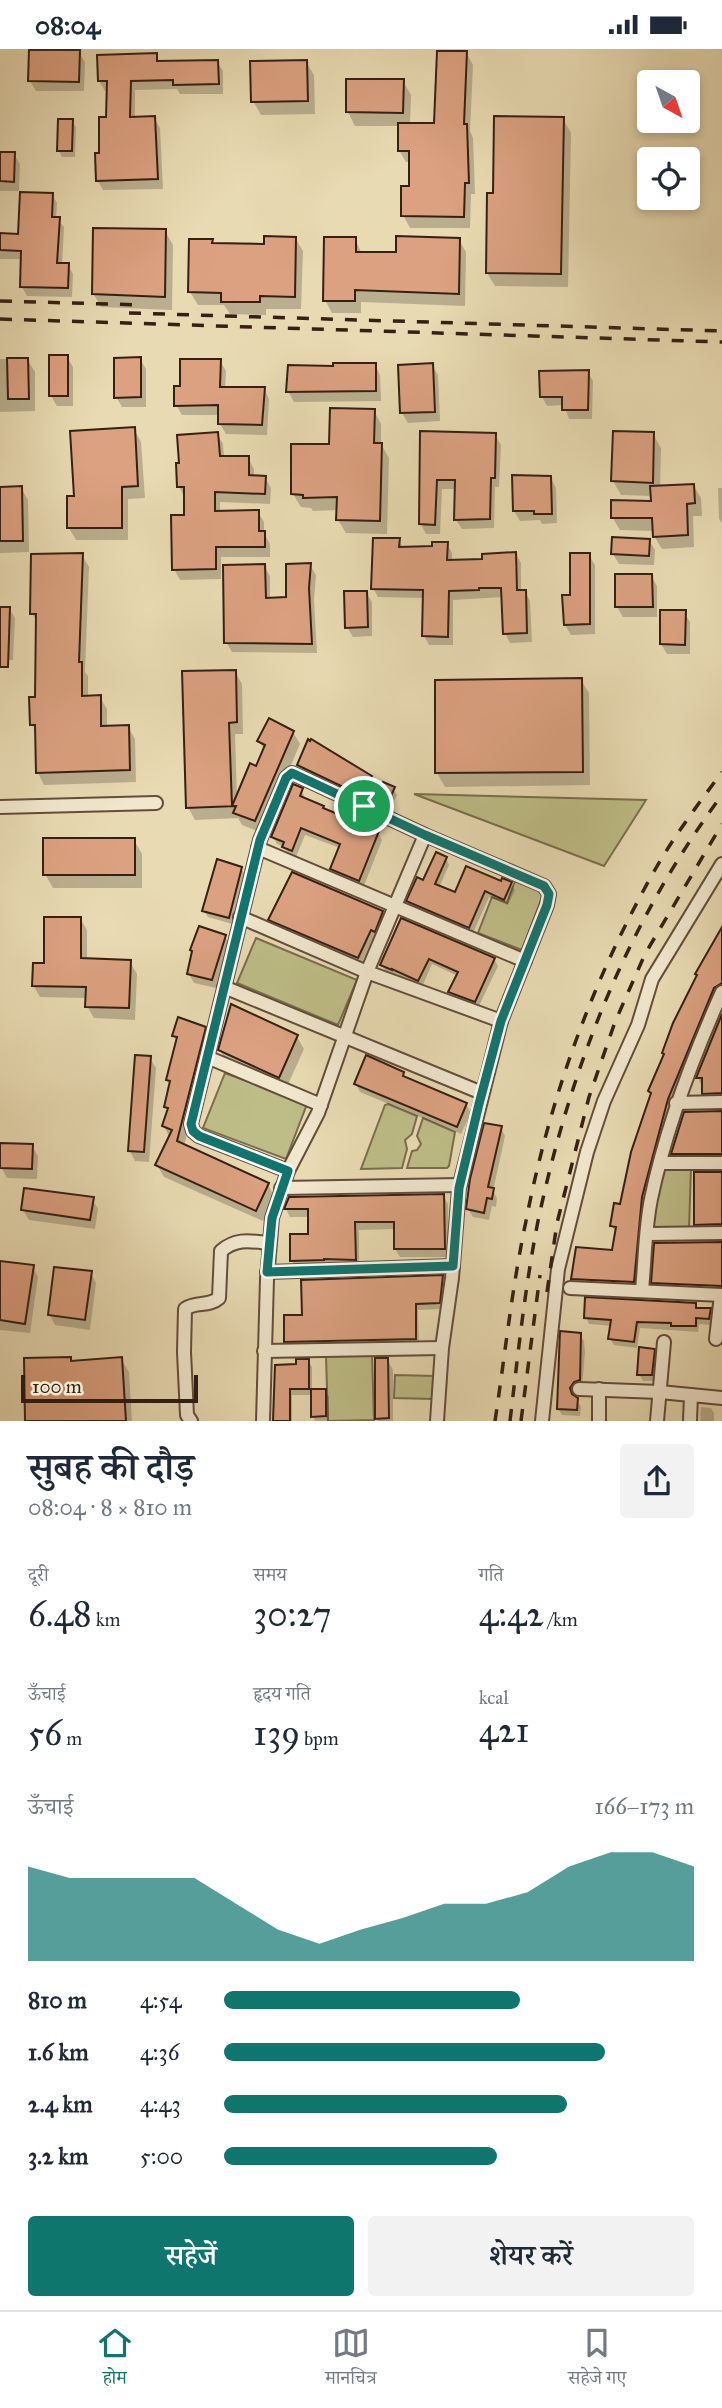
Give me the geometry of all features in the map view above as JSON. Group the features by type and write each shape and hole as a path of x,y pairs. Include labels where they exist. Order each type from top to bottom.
{"street":[{"path":"288,1171 199,1136 193,1131 191,1124 258,848 286,778 292,773 425,835 544,886 549,894 501,1021 460,1185 442,1347 437,1421"},
{"path":"0,807 156,803"},
{"path":"264,1421 268,1243 272,1218 288,1171 321,1105 367,972 425,835"},
{"path":"258,848 525,961"},
{"path":"542,1421 558,1269 587,1152 604,1101 638,1025 652,979 722,864"},
{"path":"240,917 367,972 501,1021"},
{"path":"224,988 482,1093"},
{"path":"642,1290 650,1202 676,1103 722,992"},
{"path":"708,1024 722,1024"},
{"path":"207,1057 321,1105"},
{"path":"676,1103 722,1102"},
{"path":"660,1163 722,1163"},
{"path":"281,1188 460,1185"},
{"path":"648,1234 722,1233"},
{"path":"191,1421 187,1415 185,1309 196,1304 208,1304 219,1297 221,1251 230,1243 268,1243"},
{"path":"267,1272 453,1266"},
{"path":"570,1287 721,1295 716,1339"},
{"path":"657,1421 664,1342"},
{"path":"264,1351 442,1347"},
{"path":"579,1389 722,1398"},
{"path":"598,1389 599,1421"},
{"path":"690,1421 691,1395"}],"shaded area":[{"path":"414,794 646,800 604,866"},
{"path":"515,881 544,892 522,950 478,933 492,897 507,903"},
{"path":"256,938 357,980 338,1025 237,983"},
{"path":"225,1073 307,1104 286,1159 203,1128"},
{"path":"385,1105 417,1116 412,1134 405,1140 407,1149 402,1168 361,1169"},
{"path":"423,1118 455,1132 447,1168 407,1168 412,1151 417,1150 421,1144 417,1136"},
{"path":"664,1166 691,1167 689,1230 650,1229"},
{"path":"372,1354 374,1420 328,1421 326,1356"},
{"path":"395,1375 434,1376 433,1399 394,1398"}],"building":[{"path":"29,50 80,50 79,82 28,81"},
{"path":"437,51 467,51 464,124 467,124 469,183 465,183 464,217 401,216 401,186 409,186 409,151 398,151 398,123 434,123"},
{"path":"157,53 157,61 218,60 219,84 173,85 173,80 131,81 130,117 155,116 158,179 96,181 95,153 99,153 99,117 106,117 107,81 98,81 97,55"},
{"path":"307,60 308,101 251,102 250,61"},
{"path":"346,79 404,79 403,113 346,112"},
{"path":"494,116 564,117 561,274 486,273 487,193 493,193"},
{"path":"58,119 73,119 72,151 57,151"},
{"path":"0,152 15,152 14,182 0,181"},
{"path":"20,192 53,193 52,217 60,217 57,263 69,263 68,288 20,287 21,251 0,250 0,233 18,234"},
{"path":"93,228 166,229 165,297 92,294"},
{"path":"264,236 296,237 295,297 260,296 260,302 221,302 221,293 188,292 189,239 213,239 212,243 264,244"},
{"path":"396,236 460,238 459,294 355,290 355,301 323,301 324,237 356,237 356,252 396,252"},
{"path":"49,355 68,355 68,396 49,396"},
{"path":"141,357 141,397 114,398 114,358"},
{"path":"7,358 28,358 29,399 8,399"},
{"path":"180,359 221,359 220,387 265,387 262,425 218,424 218,405 174,406 174,386 180,386"},
{"path":"333,363 376,363 376,391 286,392 288,365 333,366"},
{"path":"433,363 435,412 400,413 398,365"},
{"path":"589,370 588,410 562,410 562,397 540,397 539,371"},
{"path":"330,408 375,409 374,443 382,443 380,521 336,520 337,497 303,498 303,495 291,494 291,444 329,444"},
{"path":"135,427 138,486 122,487 122,528 67,528 67,496 74,496 70,431"},
{"path":"420,431 496,433 495,478 491,478 490,519 454,520 455,480 437,480 435,525 419,524"},
{"path":"613,431 654,432 653,483 611,481"},
{"path":"218,432 220,456 249,456 249,475 266,476 265,494 215,492 215,511 259,510 259,531 265,531 265,547 216,547 216,569 172,570 171,515 184,515 184,487 177,487 177,435"},
{"path":"512,475 551,476 552,514 513,511"},
{"path":"694,484 695,503 687,504 688,535 653,537 652,518 611,518 611,500 651,501 650,486"},
{"path":"22,486 23,541 0,541 0,487"},
{"path":"612,537 650,539 649,556 611,554"},
{"path":"373,538 400,538 399,547 432,546 432,542 448,542 447,560 482,559 482,554 516,552 517,590 526,590 527,633 503,634 501,588 479,588 449,591 448,637 422,636 423,590 371,589"},
{"path":"83,553 79,662 82,662 82,696 101,695 101,726 129,725 130,770 36,773 35,725 30,725 29,697 35,697 36,614 30,614 31,554"},
{"path":"570,553 590,553 590,624 564,625 562,595 570,595"},
{"path":"311,563 309,588 312,644 224,643 223,565 265,564 266,598 286,597 286,564"},
{"path":"615,574 652,574 653,607 615,607"},
{"path":"344,591 367,591 368,627 345,628"},
{"path":"0,607 10,607 8,667 0,667"},
{"path":"660,610 686,610 685,645 660,644"},
{"path":"236,670 237,722 229,723 232,806 250,763 256,766 265,745 257,741 269,718 294,731 255,821 233,813 236,806 186,808 182,671"},
{"path":"582,678 583,772 435,773 435,680"},
{"path":"308,739 372,776 360,795 297,765"},
{"path":"383,782 395,787 386,807 375,802"},
{"path":"293,784 303,788 300,796 379,831 359,881 330,869 340,844 301,828 292,851 282,847 284,842 271,837"},
{"path":"43,838 135,838 135,875 43,875"},
{"path":"436,852 447,857 435,884 455,892 466,866 501,881 502,878 512,882 504,900 485,891 469,928 406,901 417,877 423,880"},
{"path":"217,859 242,867 229,918 202,911"},
{"path":"292,872 383,911 375,932 371,930 358,958 268,920"},
{"path":"44,917 81,917 81,958 131,960 129,1008 85,1007 86,987 32,986 33,963 44,963"},
{"path":"401,918 495,958 475,1002 448,992 458,972 429,959 418,981 380,965"},
{"path":"199,926 226,935 212,980 187,974 192,951 190,950"},
{"path":"722,927 722,983 714,988 668,1099 642,1197 634,1282 571,1279 576,1247 612,1250 616,1227 610,1226 614,1203 620,1204 631,1152 651,1093 648,1091 664,1054 662,1053 673,1023 697,975 695,974"},
{"path":"231,1004 298,1035 279,1078 218,1050"},
{"path":"722,1014 722,1093 702,1094 702,1078 696,1078"},
{"path":"178,1017 206,1027 177,1141 269,1183 256,1211 155,1165 172,1130 162,1126 168,1108 164,1107 170,1081 166,1080 177,1037 172,1036"},
{"path":"135,1055 151,1056 144,1152 128,1151"},
{"path":"366,1055 404,1072 403,1076 467,1103 457,1127 354,1084"},
{"path":"722,1111 722,1154 671,1154 684,1112"},
{"path":"484,1123 502,1126 488,1187 494,1188 492,1199 487,1198 484,1213 466,1209 470,1179"},
{"path":"0,1143 33,1144 32,1169 0,1168"},
{"path":"694,1172 722,1172 722,1224 694,1225"},
{"path":"24,1188 94,1197 90,1220 21,1210"},
{"path":"444,1194 445,1249 394,1249 394,1222 355,1222 356,1260 290,1261 290,1234 308,1234 308,1209 284,1209 289,1197"},
{"path":"722,1242 722,1286 651,1283 654,1243"},
{"path":"0,1261 34,1265 25,1324 0,1320"},
{"path":"54,1267 92,1271 85,1320 48,1315"},
{"path":"443,1275 440,1303 416,1304 416,1339 284,1342 284,1315 302,1315 301,1280"},
{"path":"585,1297 696,1303 696,1308 711,1308 709,1319 696,1318 696,1326 637,1322 634,1342 608,1339 611,1320 584,1318"},
{"path":"560,1331 581,1333 580,1380 574,1382 570,1388 572,1394 578,1398 577,1410 557,1409"},
{"path":"639,1347 655,1349 652,1375 637,1375"},
{"path":"71,1357 71,1361 122,1357 126,1421 25,1421 24,1358"},
{"path":"375,1358 388,1358 389,1418 375,1419"},
{"path":"296,1359 309,1359 309,1389 290,1389 290,1421 273,1421 275,1365 296,1364"},
{"path":"311,1389 326,1389 326,1416 311,1417"}],"railway":[{"path":"0,301 143,305"},
{"path":"129,313 722,331"},
{"path":"0,319 722,342"},
{"path":"495,1421 526,1221 548,1129 576,1039 612,952 633,910 679,831 722,772"},
{"path":"510,1421 538,1221 567,1107 607,998 631,945 688,844 722,795"},
{"path":"547,1292 557,1223 589,1097 615,1022 645,954 722,824"},
{"path":"521,1421 540,1275"}],"route":[{"path":"292,773 302,776 364,806 544,886 549,894 547,905 501,1021 479,1104 459,1188 453,1266 267,1272 272,1218 288,1171 199,1136 193,1131 191,1124 260,840 286,778 292,773"}]}
